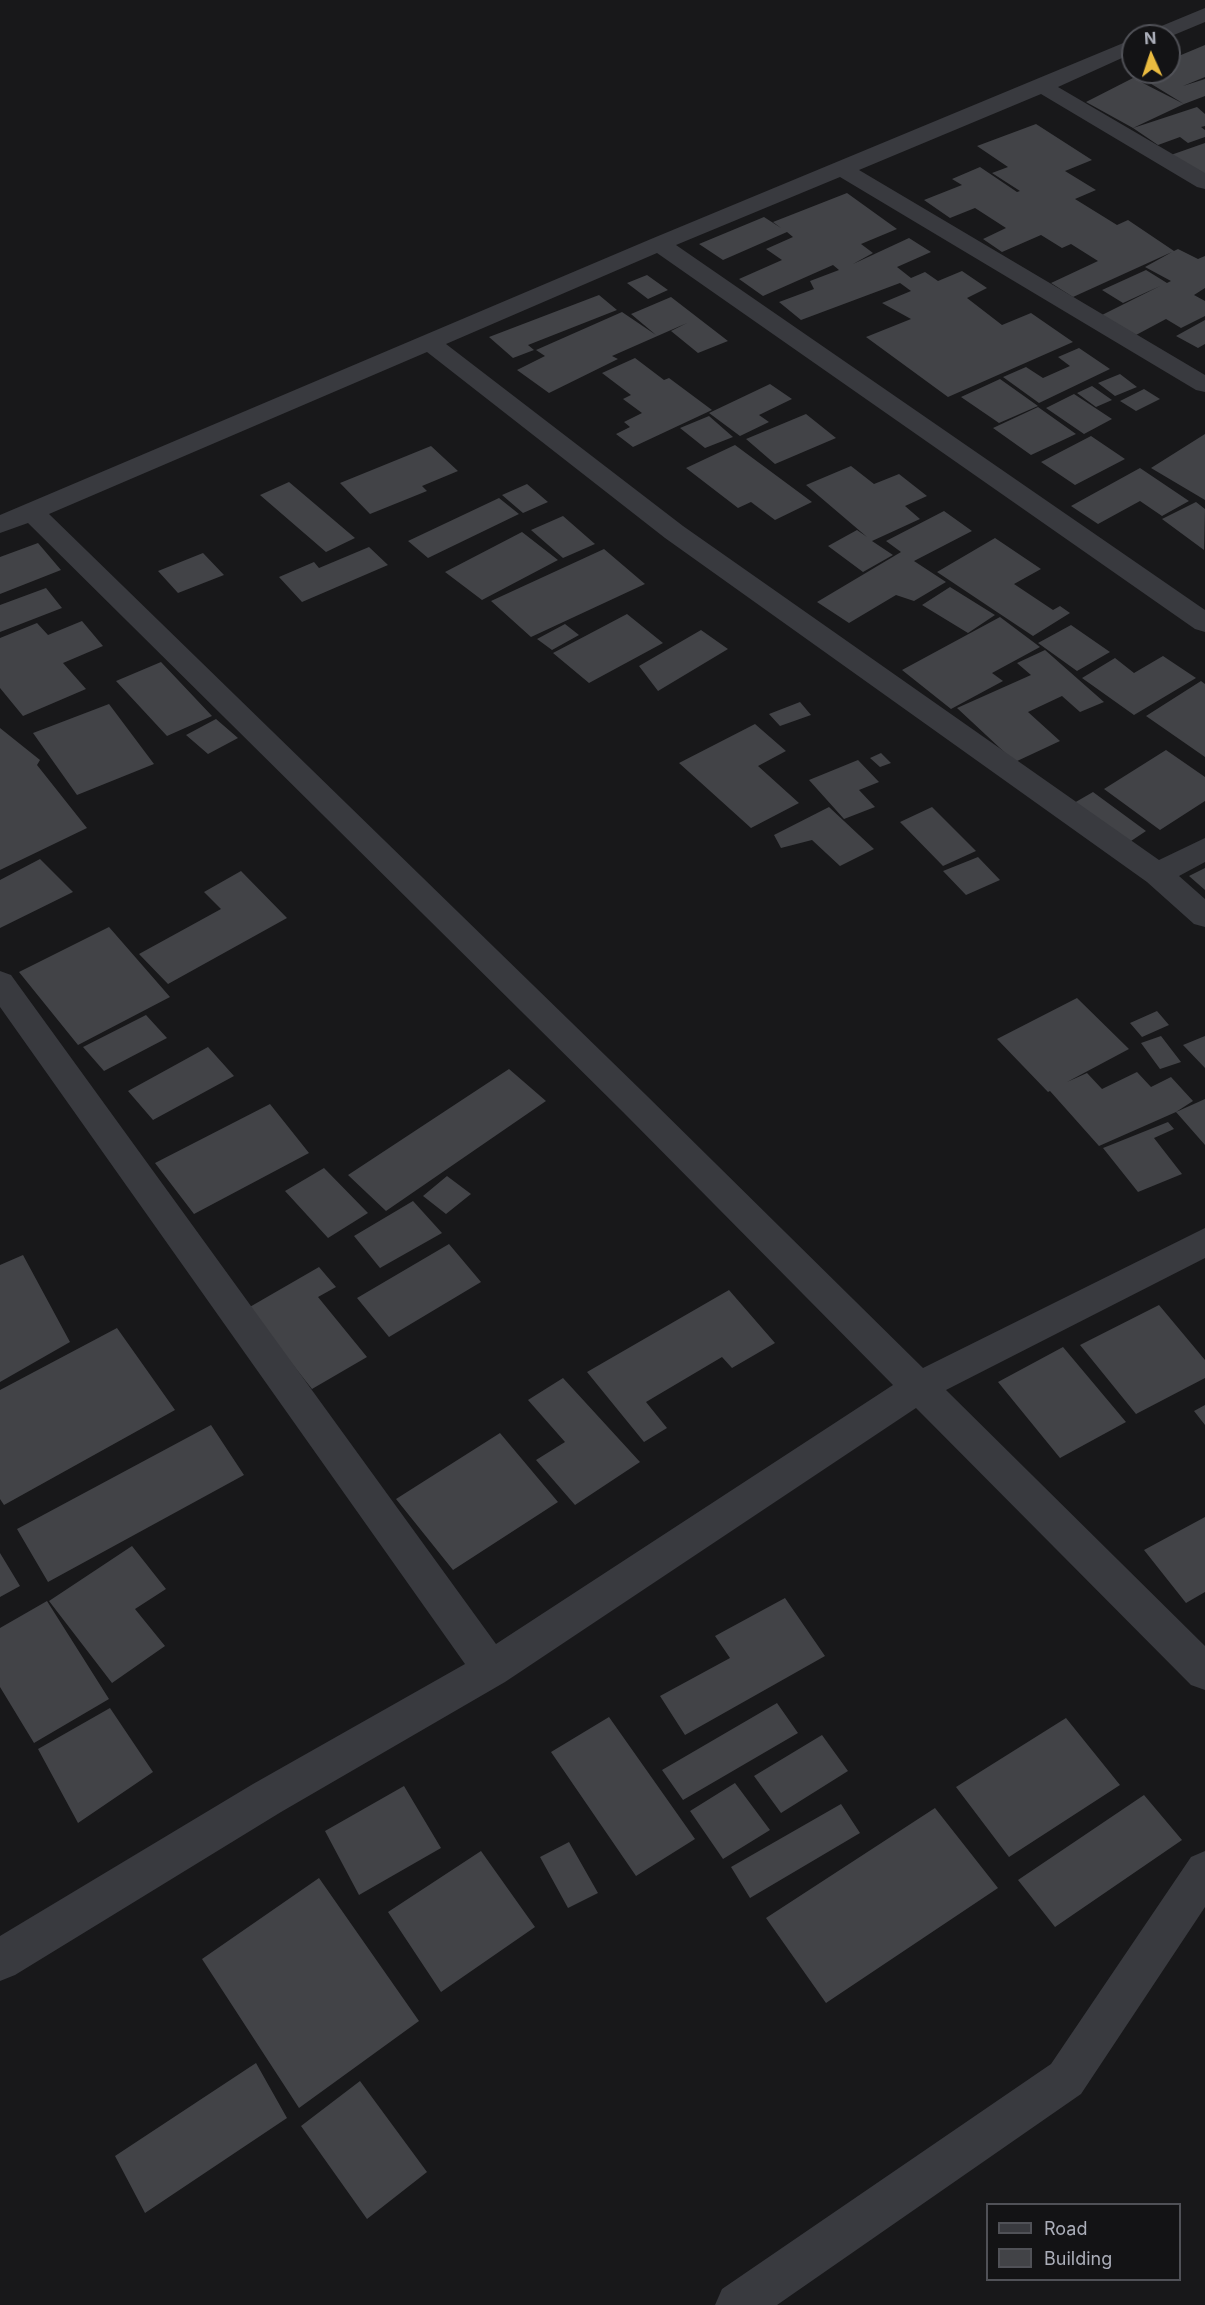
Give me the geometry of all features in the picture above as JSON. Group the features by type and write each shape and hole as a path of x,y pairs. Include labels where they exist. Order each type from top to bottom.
{"street":[{"path":"1181,26 1201,19"},
{"path":"0,525 659,244 1042,86 1121,50"},
{"path":"1042,86 1205,182"},
{"path":"840,168 1205,385"},
{"path":"659,244 1205,624"},
{"path":"429,342 674,532 1158,874 1205,916"},
{"path":"32,512 920,1386 1205,1672"},
{"path":"1158,874 1205,849"},
{"path":"0,983 491,1669"},
{"path":"0,1960 267,1798 491,1669 920,1386 1205,1242"},
{"path":"738,2305 1066,2079 1205,1871"}],"building":[{"path":"1205,45 1205,77 1183,86 1205,79 1205,96 1184,104 1151,84 1181,84 1181,55"},
{"path":"1121,84 1145,84 1184,104 1133,128 1086,102"},
{"path":"1197,107 1205,114 1205,126 1201,127 1205,130 1205,137 1188,143 1180,137 1158,145 1133,128"},
{"path":"1036,124 1092,160 1065,171 1096,190 1075,199 1117,225 1128,220 1174,251 1178,249 1198,259 1205,256 1205,288 1194,295 1205,301 1205,316 1181,328 1166,319 1136,335 1102,315 1160,286 1123,303 1102,290 1146,270 1167,283 1171,281 1145,267 1172,252 1073,297 1051,283 1098,261 1071,244 1062,248 1041,235 1002,252 983,239 1006,228 975,208 950,218 924,200 962,185 952,179 980,167 1017,192 1020,191 992,173 1008,167 977,146"},
{"path":"1205,143 1205,174 1168,156"},
{"path":"847,193 897,229 861,244 873,253 853,264 909,238 931,252 897,267 911,278 925,272 938,281 962,271 987,288 967,298 1002,325 1031,313 1073,342 948,397 866,337 911,319 882,303 911,291 900,283 801,320 779,302 814,289 810,281 839,270 833,265 763,296 739,279 782,260 766,249 793,237 787,232 723,260 699,244 764,217 781,228 773,222"},
{"path":"647,275 668,290 648,299 627,283"},
{"path":"599,295 617,310 528,345 534,350 513,358 489,337"},
{"path":"671,297 728,341 698,353 671,331 687,323 612,356 618,359 549,393 517,370 545,356 536,350 622,312 656,335 631,314"},
{"path":"1205,320 1205,344 1198,348 1176,336"},
{"path":"1079,348 1110,369 1039,403 1003,377 1026,367 1043,378 1070,366 1058,357"},
{"path":"635,358 664,380 669,378 712,410 633,447 616,434 630,427 624,422 642,413 623,399 631,395 602,373"},
{"path":"1120,374 1137,387 1115,396 1098,383"},
{"path":"1000,379 1038,406 999,423 961,397"},
{"path":"770,384 792,399 759,415 769,422 740,436 709,413"},
{"path":"1092,386 1112,400 1096,407 1077,393"},
{"path":"1144,389 1160,399 1136,411 1120,401"},
{"path":"1074,394 1112,419 1084,434 1046,408"},
{"path":"1038,407 1076,434 1031,455 993,428"},
{"path":"806,414 836,438 775,464 746,439"},
{"path":"709,416 733,437 705,448 680,428"},
{"path":"1205,434 1205,500 1151,468"},
{"path":"1091,436 1125,459 1075,485 1041,462"},
{"path":"735,445 812,502 775,520 751,502 738,508 686,468"},
{"path":"431,446 458,471 422,486 427,491 370,514 340,483"},
{"path":"851,466 874,484 899,474 927,496 905,506 920,519 872,541 893,555 863,572 828,546 857,530 867,537 806,485"},
{"path":"1140,468 1189,501 1162,516 1140,501 1098,524 1071,506"},
{"path":"289,482 355,538 326,552 260,495"},
{"path":"527,484 548,502 523,513 502,495"},
{"path":"499,498 519,514 428,558 408,541"},
{"path":"1196,502 1205,509 1204,550 1162,519"},
{"path":"944,511 972,531 914,561 946,582 914,601 896,595 849,623 817,602 901,552 886,541"},
{"path":"563,516 595,544 563,558 531,530"},
{"path":"522,532 558,560 482,600 445,572"},
{"path":"995,538 1041,569 1014,584 1053,610 1060,606 1070,613 1033,636 937,572"},
{"path":"38,543 61,570 0,594 0,557"},
{"path":"369,547 388,565 302,602 279,577 314,562 319,568"},
{"path":"604,549 645,584 531,637 491,601"},
{"path":"203,553 224,575 178,593 158,571"},
{"path":"950,587 995,615 968,633 922,605"},
{"path":"46,588 62,608 0,632 0,605"},
{"path":"627,614 663,643 589,683 553,653"},
{"path":"1000,617 1040,647 992,673 1003,681 951,709 902,670"},
{"path":"82,621 103,646 63,663 86,689 23,716 0,688 0,638 37,623 48,635"},
{"path":"565,624 579,635 552,650 537,639"},
{"path":"1071,625 1110,652 1077,671 1038,643"},
{"path":"701,630 728,649 658,691 639,666"},
{"path":"1045,650 1104,702 1080,712 1062,696 1028,712 1060,741 1015,762 957,708 1031,675 1017,663"},
{"path":"1163,656 1196,678 1134,715 1082,678 1115,658 1134,673"},
{"path":"161,662 212,716 167,736 116,681"},
{"path":"1201,681 1205,684 1205,757 1146,716"},
{"path":"800,702 811,715 780,726 769,714"},
{"path":"109,704 154,764 77,795 33,733"},
{"path":"216,719 238,738 208,754 186,735"},
{"path":"755,724 786,751 758,766 799,803 751,828 679,763"},
{"path":"0,728 40,760 37,765 87,828 0,870"},
{"path":"1166,750 1205,777 1205,801 1160,830 1104,789"},
{"path":"881,753 891,763 880,767 870,758"},
{"path":"858,760 879,782 859,790 875,807 844,819 809,780"},
{"path":"1093,792 1146,831 1128,843 1074,803"},
{"path":"829,807 874,849 840,866 812,840 781,848 774,835"},
{"path":"932,807 976,851 943,866 900,822"},
{"path":"978,857 1000,880 966,895 943,871"},
{"path":"40,859 73,892 0,928 0,880"},
{"path":"1205,868 1205,890 1189,876"},
{"path":"241,871 287,918 168,984 139,954 221,909 204,892"},
{"path":"109,927 170,997 78,1045 19,972"},
{"path":"1077,998 1129,1049 1067,1082 1087,1073 1102,1089 1137,1072 1151,1087 1171,1077 1193,1101 1176,1112 1099,1146 1050,1091 1048,1092 997,1039"},
{"path":"1157,1011 1169,1025 1142,1037 1130,1023"},
{"path":"146,1015 167,1038 104,1071 83,1047"},
{"path":"1161,1036 1181,1062 1160,1069 1141,1043"},
{"path":"1205,1036 1205,1068 1183,1045"},
{"path":"208,1047 234,1076 153,1120 128,1091"},
{"path":"509,1069 546,1101 386,1211 348,1175"},
{"path":"1205,1099 1205,1145 1176,1112"},
{"path":"270,1104 309,1153 194,1214 155,1163"},
{"path":"1168,1122 1174,1129 1154,1138 1182,1174 1138,1192 1103,1148"},
{"path":"324,1168 368,1213 328,1238 285,1191"},
{"path":"447,1176 471,1194 446,1214 423,1196"},
{"path":"413,1201 442,1233 380,1268 354,1236"},
{"path":"449,1244 481,1282 389,1337 357,1298"},
{"path":"23,1255 70,1342 0,1382 0,1265"},
{"path":"319,1267 336,1287 318,1297 367,1357 312,1389 248,1308"},
{"path":"729,1290 775,1343 732,1368 722,1357 646,1402 667,1428 644,1442 587,1372"},
{"path":"1159,1305 1205,1360 1205,1378 1136,1414 1080,1345"},
{"path":"117,1328 175,1410 4,1505 0,1499 0,1390"},
{"path":"1063,1347 1126,1422 1060,1458 998,1382"},
{"path":"563,1378 640,1462 575,1505 536,1460 565,1442 528,1400"},
{"path":"1205,1405 1205,1425 1194,1411"},
{"path":"211,1425 244,1475 48,1582 17,1529"},
{"path":"500,1433 558,1502 453,1570 396,1499"},
{"path":"1205,1517 1205,1592 1186,1603 1144,1550"},
{"path":"132,1546 166,1589 135,1609 165,1646 112,1683 49,1601"},
{"path":"0,1553 20,1586 0,1597"},
{"path":"785,1598 825,1656 685,1735 660,1696 730,1658 715,1636"},
{"path":"47,1601 109,1699 34,1743 0,1687 0,1628"},
{"path":"777,1703 798,1733 683,1800 662,1770"},
{"path":"110,1708 153,1772 78,1823 38,1749"},
{"path":"609,1717 695,1839 636,1876 551,1752"},
{"path":"1066,1718 1120,1785 1009,1857 956,1787"},
{"path":"822,1735 848,1771 781,1813 754,1776"},
{"path":"735,1783 770,1830 723,1859 690,1811"},
{"path":"404,1786 441,1848 359,1895 325,1831"},
{"path":"1144,1795 1182,1840 1055,1927 1018,1880"},
{"path":"841,1804 860,1833 750,1898 731,1867"},
{"path":"935,1808 998,1888 826,2003 766,1918"},
{"path":"569,1842 598,1893 568,1908 540,1857"},
{"path":"481,1851 535,1927 441,1992 388,1912"},
{"path":"319,1878 419,2021 299,2108 202,1959"},
{"path":"256,2063 287,2118 145,2213 115,2156"},
{"path":"360,2081 427,2172 367,2219 301,2126"}]}
